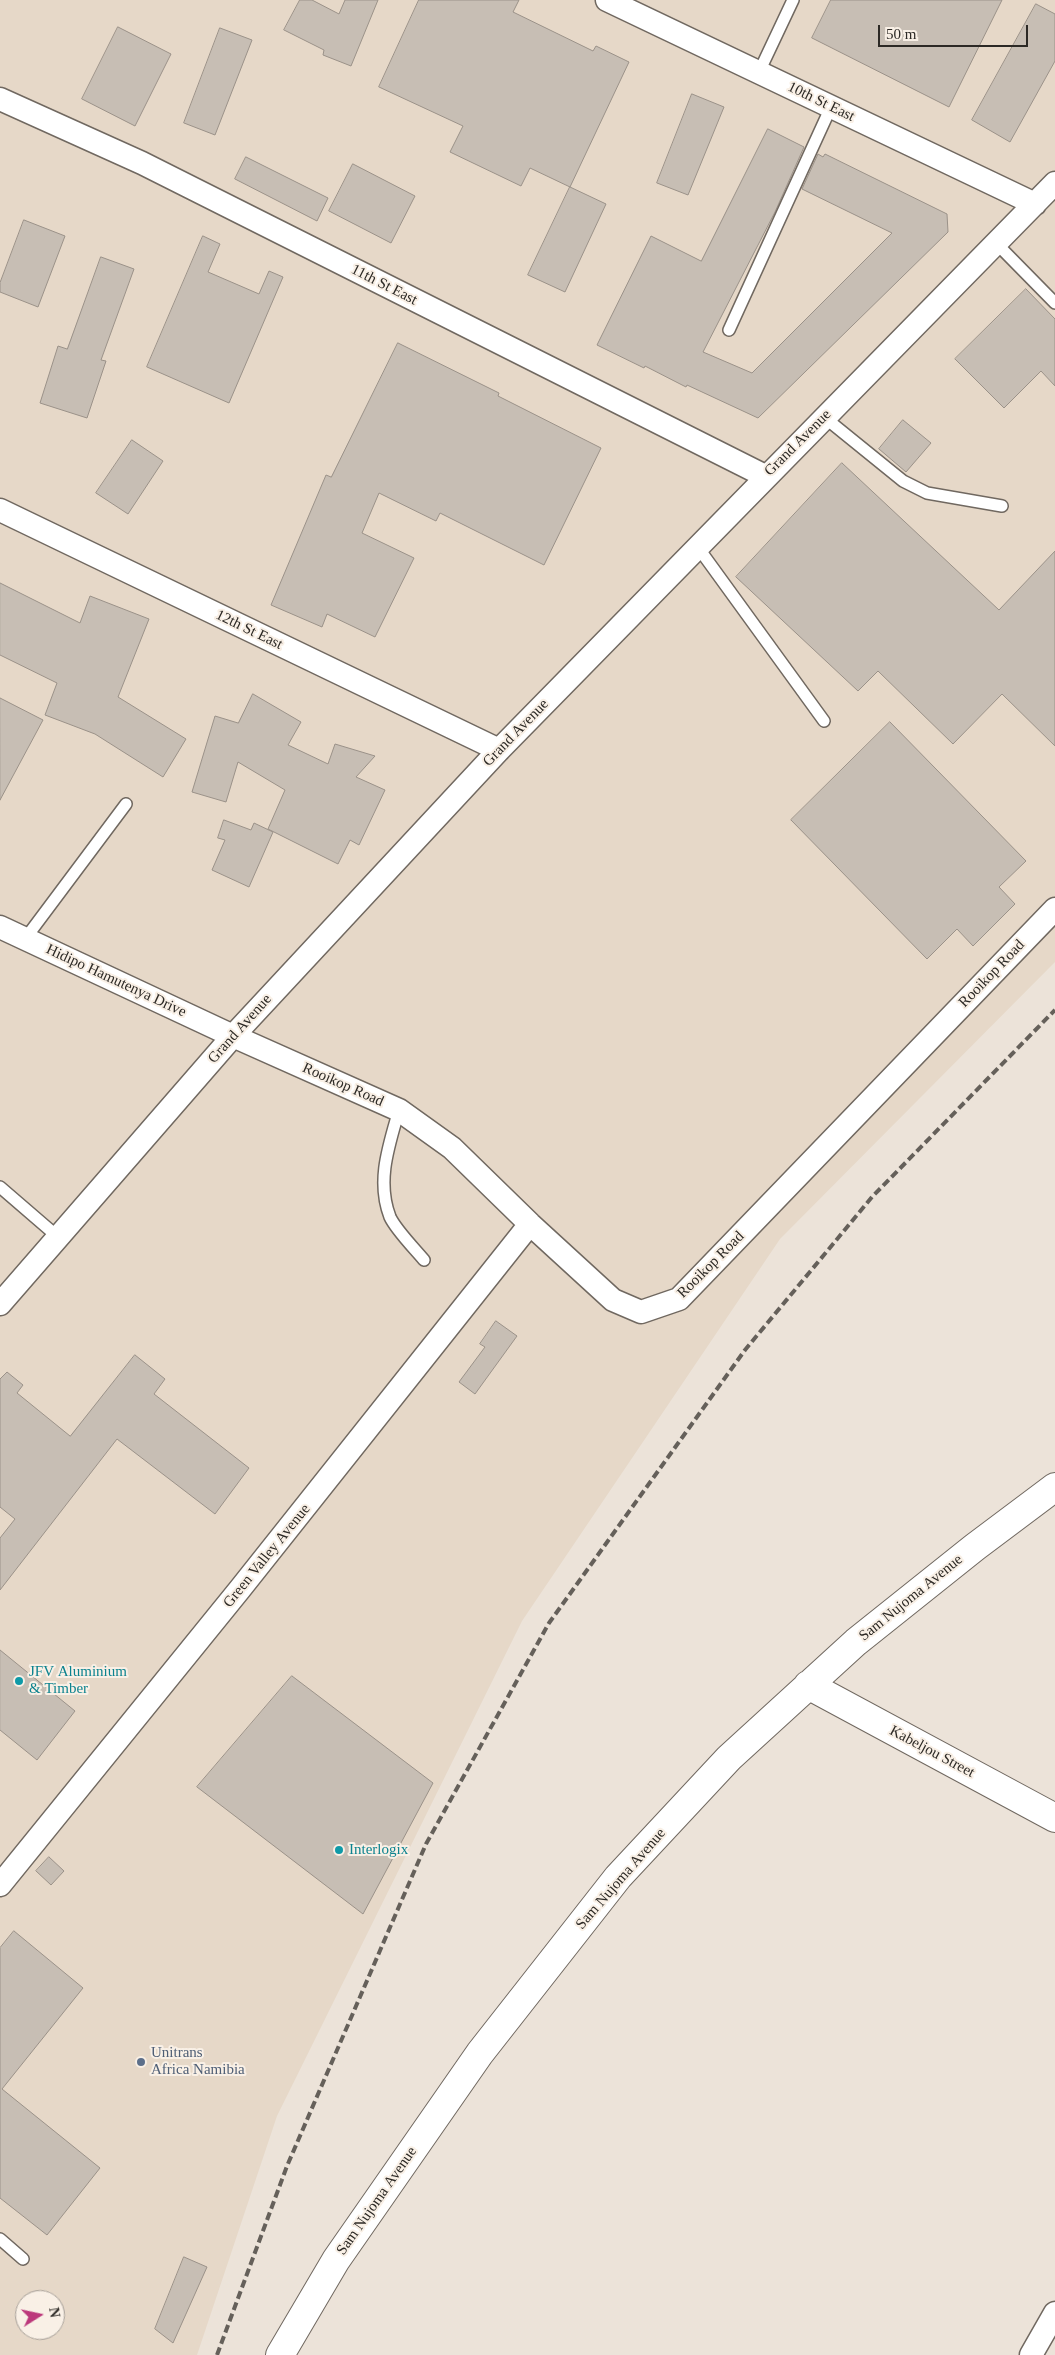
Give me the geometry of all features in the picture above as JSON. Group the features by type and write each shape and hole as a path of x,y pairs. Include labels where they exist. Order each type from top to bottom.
{"street":[{"name":"10th St East","path":"607,0 1035,204"},
{"name":"11th St East","path":"0,99 150,168 765,476"},
{"name":"Grand Avenue","path":"0,1304 233,1036 499,750 765,476 1055,183"},
{"name":"12th St East","path":"0,510 499,750"},
{"name":"Rooikop Road","path":"233,1036 399,1110 452,1148 530,1224 613,1300 641,1312 678,1299 1055,909"},
{"name":"Hidipo Hamutenya Drive","path":"0,927 233,1036"},
{"name":"Green Valley Avenue","path":"0,1885 240,1589 530,1224"},
{"name":"Sam Nujoma Avenue","path":"280,2355 336,2260 480,2053 618,1878 729,1758 808,1685 893,1612 974,1547 1055,1487"},
{"name":"Kabeljou Street","path":"808,1685 1055,1818"},
{"path":"1031,2355 1055,2313"}],"lane":[{"path":"759,72 793,0"},
{"path":"729,330 831,107"},
{"path":"996,243 1055,303"},
{"path":"824,417 902,481 927,493 1002,506"},
{"path":"697,546 824,721"},
{"path":"25,939 126,804"},
{"path":"399,1110 385,1156 383,1191 390,1218 424,1260"},
{"path":"0,1187 58,1237"},
{"path":"0,2239 23,2258"}],"shaded area":[{"path":"0,0 1055,0 1055,962 780,1239 522,1621 277,2116 197,2355 0,2355"}],"building":[{"path":"300,0 312,0 339,14 345,0 378,0 351,66 323,55 324,50 284,30"},
{"path":"419,0 519,0 513,12 593,51 596,46 629,62 570,187 530,168 521,186 450,152 463,126 379,87"},
{"path":"831,0 1002,0 949,107 812,38"},
{"path":"1036,4 1055,14 1055,61 1010,142 972,120"},
{"path":"118,27 171,54 135,126 82,99"},
{"path":"220,28 252,40 215,135 184,123"},
{"path":"692,94 724,107 688,195 657,183"},
{"path":"768,129 804,147 775,212 703,352 752,373 892,233 802,189 818,154 823,157 825,154 947,214 948,232 758,418 687,385 686,387 645,366 644,368 597,345 651,236 701,261"},
{"path":"246,157 328,198 317,221 235,179"},
{"path":"353,164 415,196 391,243 329,211"},
{"path":"570,187 606,204 565,292 528,275"},
{"path":"24,220 65,236 38,307 0,292 0,283"},
{"path":"203,236 220,244 208,272 259,294 269,271 283,277 229,403 147,367"},
{"path":"101,257 134,269 101,360 106,361 87,418 40,403 58,346 67,349"},
{"path":"1026,289 1055,319 1055,386 1041,371 1004,408 955,359"},
{"path":"398,343 499,393 498,396 601,448 544,565 440,513 436,521 379,493 362,533 414,558 375,637 327,614 322,627 271,605 326,475 331,477"},
{"path":"903,420 931,443 906,472 879,449"},
{"path":"132,440 163,461 128,514 96,493"},
{"path":"842,463 999,610 1055,551 1055,746 1002,694 953,744 878,671 858,691 736,577"},
{"path":"0,583 80,623 90,596 149,619 118,697 186,739 163,777 95,734 45,715 57,683 0,655"},
{"path":"253,694 301,722 288,745 328,764 335,744 375,756 356,777 385,790 359,845 350,840 338,864 268,829 285,790 238,762 226,802 192,792 215,716 238,723"},
{"path":"0,698 43,720 0,800"},
{"path":"890,722 1026,861 999,887 1015,904 973,946 957,929 927,959 791,820"},
{"path":"224,820 251,830 254,823 273,832 249,887 212,870 225,840 218,838"},
{"path":"496,1321 517,1336 475,1394 459,1382 485,1347 480,1344"},
{"path":"135,1355 165,1379 154,1394 249,1468 215,1514 117,1439 0,1590 0,1538 15,1519 0,1507 0,1379 7,1372 23,1385 17,1393 70,1436"},
{"name":"JFV Aluminium & Timber","path":"0,1650 75,1711 37,1760 0,1730"},
{"name":"Interlogix","path":"292,1676 433,1783 363,1914 197,1787"},
{"path":"49,1857 64,1871 51,1885 36,1871"},
{"path":"14,1931 83,1988 2,2089 100,2168 47,2235 0,2198 0,1948"},
{"path":"184,2257 207,2267 173,2343 155,2329"}],"railway":[{"path":"217,2355 287,2166 426,1844 549,1623 745,1350 872,1197 1055,1010"}],"place":[{"name":"JFV Aluminium & Timber","path":"19,1681"},
{"name":"Interlogix","path":"339,1850"},
{"name":"Unitrans Africa Namibia","path":"141,2062"}]}
